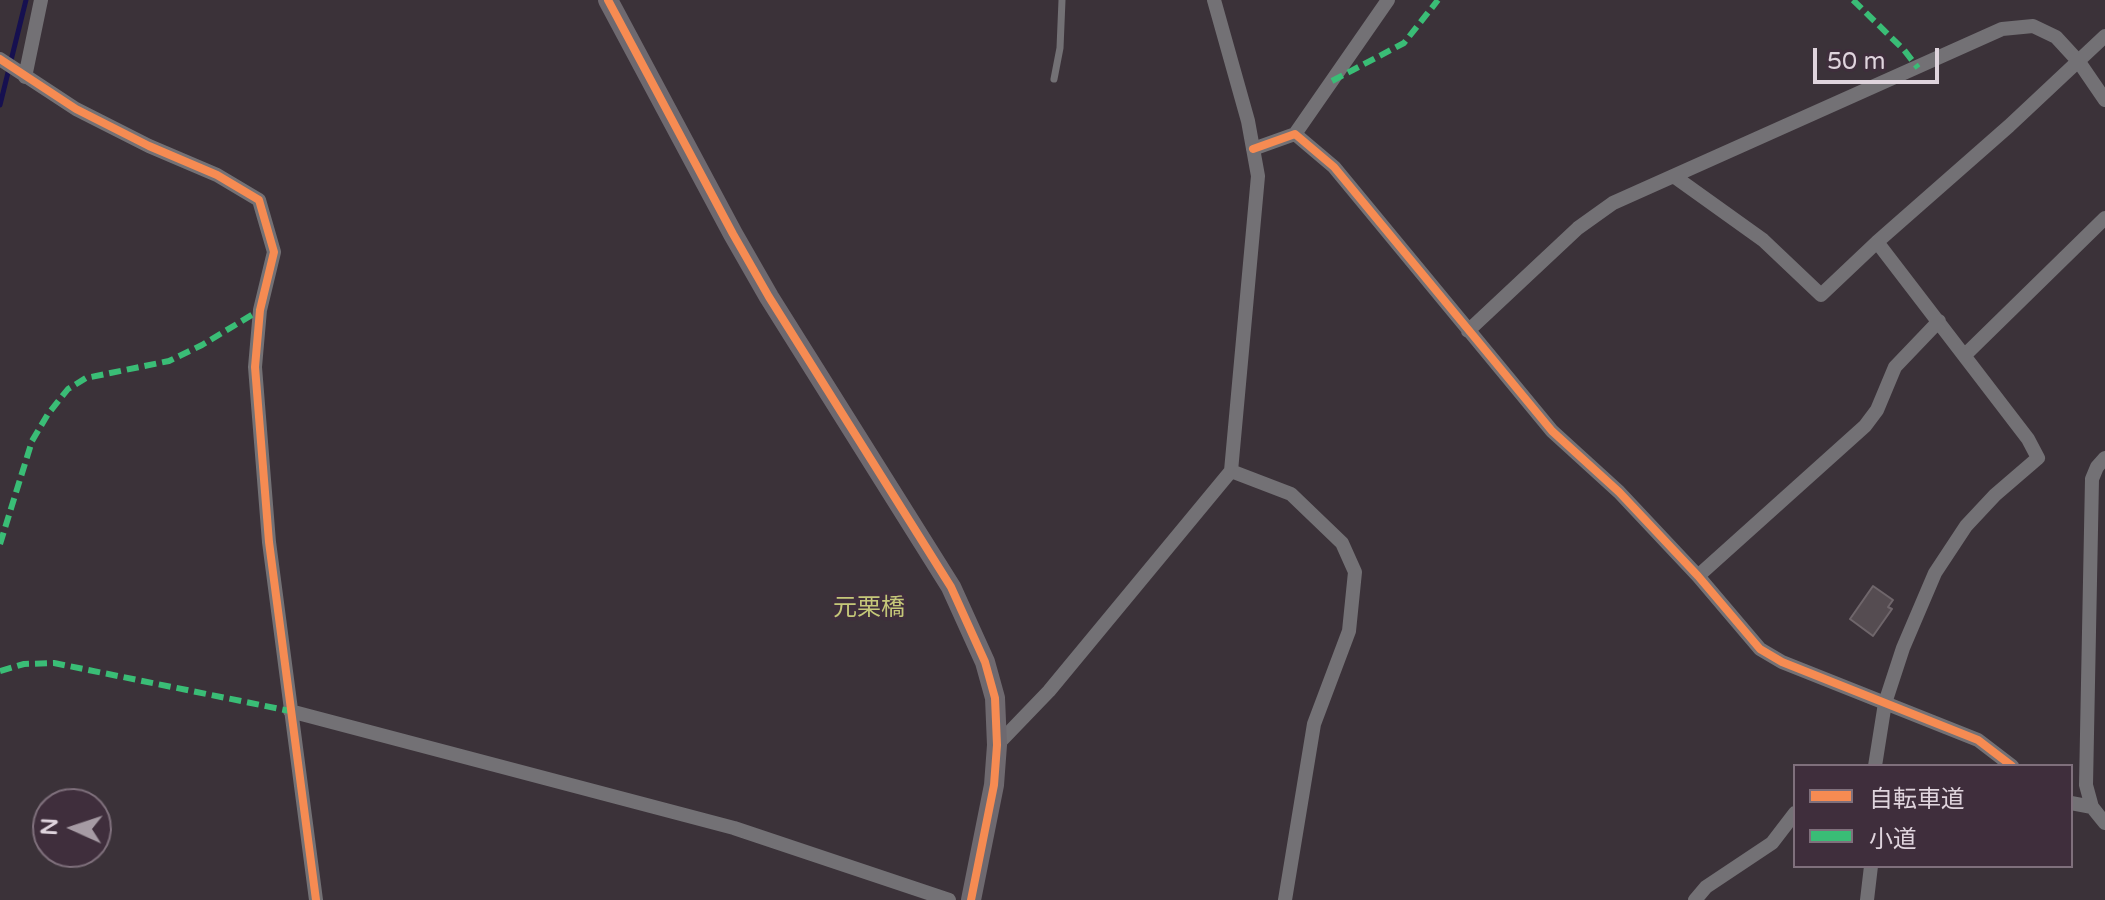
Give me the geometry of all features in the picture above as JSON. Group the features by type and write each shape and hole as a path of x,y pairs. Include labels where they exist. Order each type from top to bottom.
{"street":[{"path":"22,75 41,0"},
{"path":"608,0 769,297 951,587 985,662 995,698 997,745 994,785 971,900"},
{"path":"997,745 1049,691 1231,471 1258,176 1248,121 1214,0"},
{"path":"1253,149 1295,134 1388,0"},
{"path":"1468,331 1578,228 1613,203 2002,29 2033,26 2046,30 2064,43 2105,100"},
{"path":"1675,177 1763,240 1821,295 2105,36"},
{"path":"0,59 76,109 149,146 217,175 259,200 274,252 260,310 255,367 269,542 316,900"},
{"path":"1295,134 1334,167 1552,431 1619,492 1698,576 1760,649 1782,662 1978,740 2009,764"},
{"path":"1965,355 2105,218"},
{"path":"1875,764 1885,703 1903,648 1935,573 1966,526 1995,495 2038,458 2028,439 1877,242"},
{"path":"1698,576 1865,426 1877,410 1895,367 1939,321"},
{"path":"2105,458 2092,479 2086,785 2092,807 2105,823"},
{"path":"1231,471 1291,494 1342,543 1355,572 1349,631 1314,724 1285,900"},
{"path":"290,711 734,828 949,900"},
{"path":"2073,803 2092,807"},
{"path":"1695,900 1706,887 1772,843 1793,816"},
{"path":"1867,900 1871,868"}],"lane":[{"path":"1054,79 1060,48 1062,0"}],"building":[{"path":"1873,586 1893,600 1888,607 1892,609 1873,636 1850,619"}],"waterway":[{"path":"0,105 26,0"}],"marked path":[{"path":"1332,81 1404,43 1438,0"},
{"path":"1853,0 1918,68"},
{"path":"0,544 32,441 68,389 86,378 169,361 260,310"},
{"path":"0,671 24,664 54,663 290,711"}],"cycle path":[{"path":"608,0 769,297 951,587 985,662 995,698 997,745 994,785 971,900"},
{"path":"0,59 76,109 149,146 217,175 259,200 274,252 260,310 255,367 269,542 316,900"},
{"path":"1253,149 1295,134 1334,167 1552,431 1619,492 1698,576 1760,649 1782,662 1978,740 2009,764"}],"district":[{"name":"元栗橋","path":"869,609"}]}
